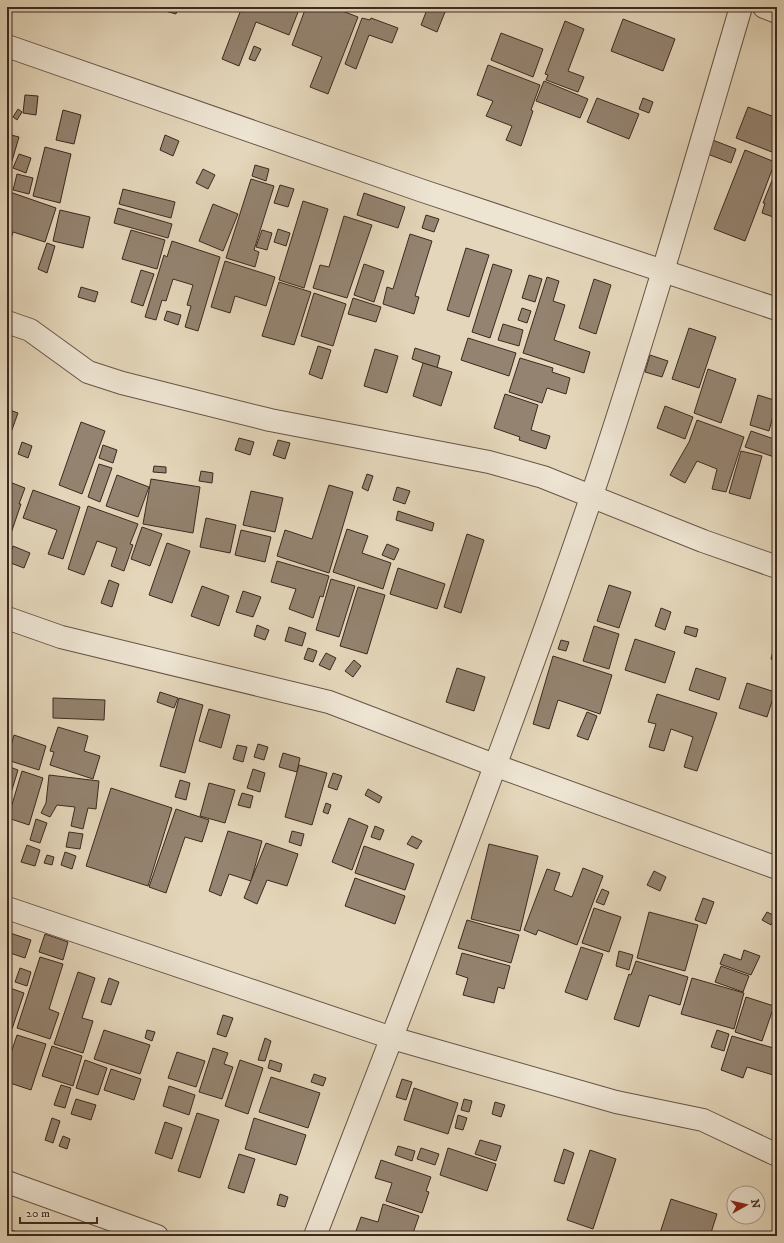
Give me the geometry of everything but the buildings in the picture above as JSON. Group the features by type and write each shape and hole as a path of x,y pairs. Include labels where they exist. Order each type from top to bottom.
{"street":[{"path":"315,1236 392,1038 494,765 591,495 664,271 741,7"},
{"path":"764,7 777,12"},
{"path":"7,46 420,190 777,309"},
{"path":"7,322 30,330 88,372 122,383 270,420 489,462 543,477 703,541 777,567"},
{"path":"7,618 61,637 329,702 494,765 777,868"},
{"path":"7,908 392,1038 616,1102 703,1120 777,1155"},
{"path":"7,1182 157,1236"}]}
